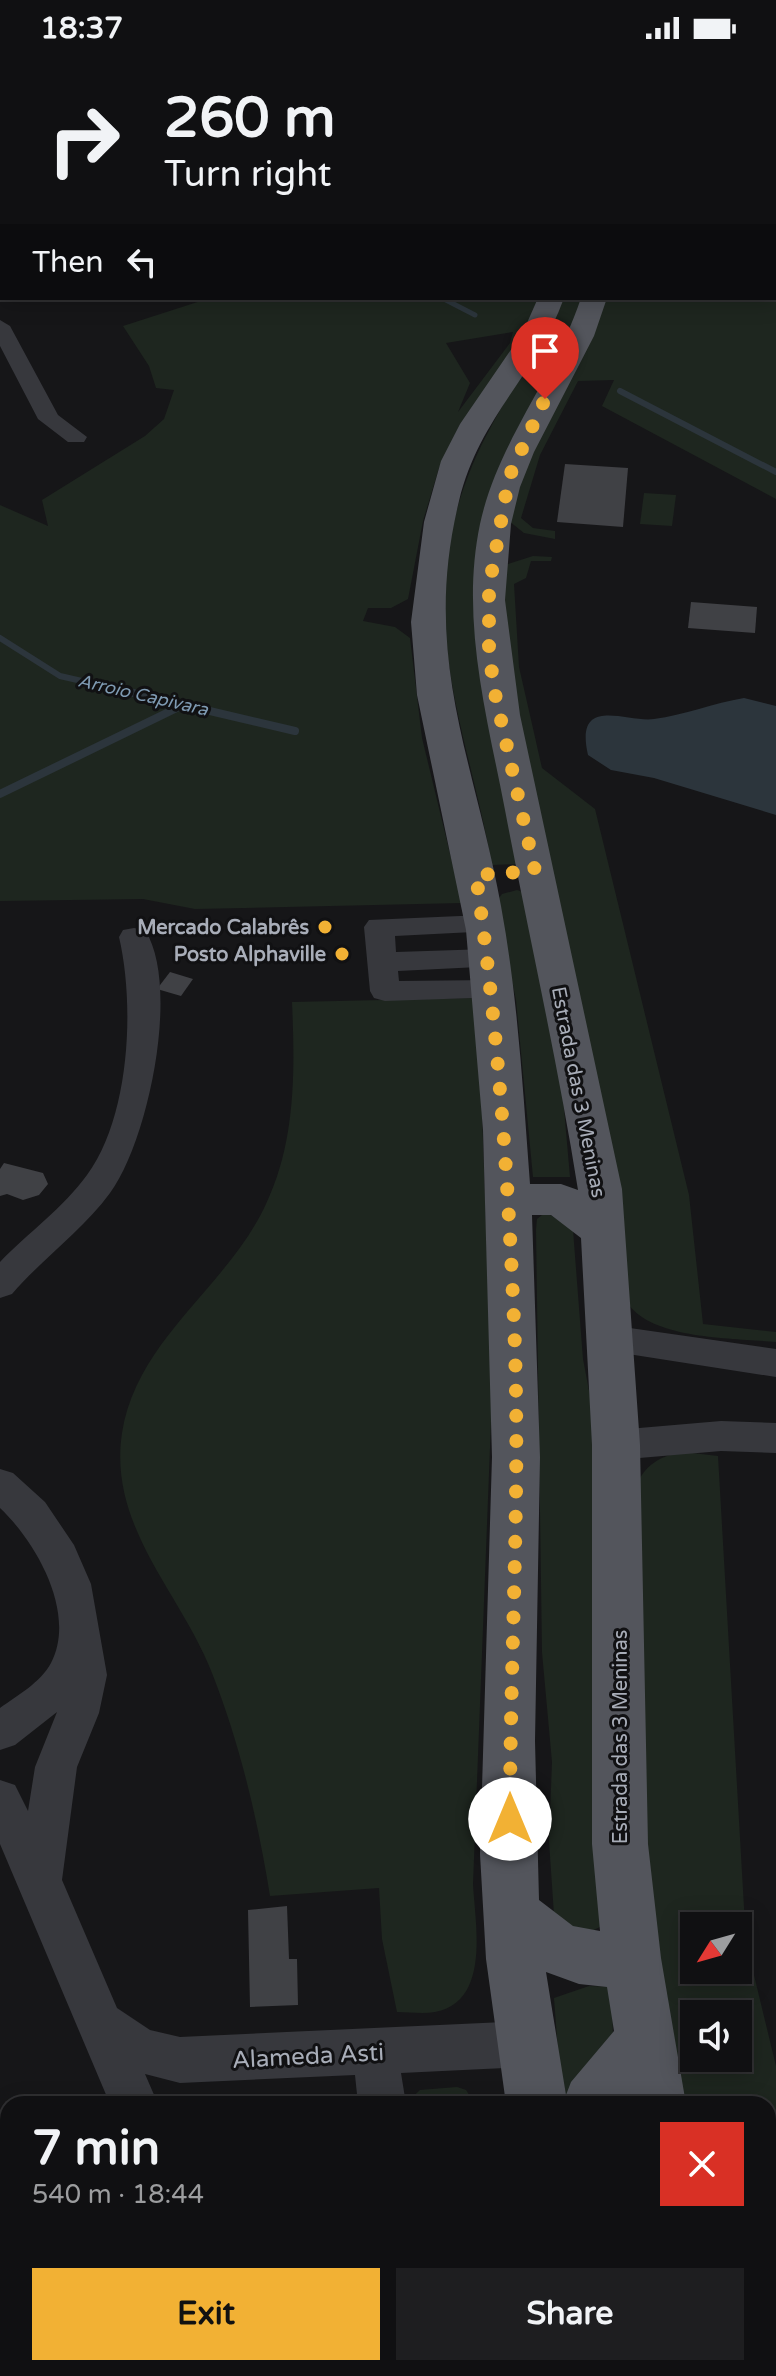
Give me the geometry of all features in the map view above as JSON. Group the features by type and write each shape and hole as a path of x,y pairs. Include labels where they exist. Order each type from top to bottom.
{"main road":[{"path":"536,2096 511,1912 509,1679 515,1592 516,1452 514,1323 507,1199 488,958 476,875 431,687 427,642 429,587 453,473 472,427 523,354 550,300"},
{"name":"Estrada das 3 Meninas","path":"593,300 585,326 517,455 502,503 489,588 489,650 494,689 597,1174 616,1445 620,1597 617,1759 620,1844 632,1958 654,2096"},
{"path":"476,875 535,871"},
{"path":"507,1199 561,1200 602,1231"},
{"path":"511,1912 550,1947 574,1957 595,1961 632,1958"},
{"path":"599,2096 644,2041"}],"street":[{"path":"0,326 49,419 76,437"},
{"path":"379,927 488,958 385,991 379,927"},
{"path":"0,1285 81,1205 101,1182 116,1152 129,1116 139,1050 143,977 134,937"},
{"path":"609,1339 776,1363"},
{"path":"616,1445 721,1436 776,1438"},
{"path":"0,1484 31,1513 60,1556 71,1584 87,1675 78,1713 56,1767 40,1880"},
{"path":"2,1728 45,1701 61,1683 79,1639"},
{"path":"2,1728 23,1724 34,1729 53,1748 56,1767"},
{"path":"0,1799 40,1880 131,2096"},
{"name":"Alameda Asti","path":"99,2023 138,2051 180,2060 527,2044"},
{"path":"375,2053 381,2096"}],"shaded area":[{"path":"204,300 540,300 534,318 480,402 460,424 439,468 423,521 408,599 391,608 368,608 363,621 395,627 410,638 422,738 462,903 195,909 143,899 0,901 0,505 48,526 42,500 145,436 164,419 174,390 156,388 149,366 123,326","holes":["513,332 510,343 458,412 470,383 446,343"]},
{"path":"558,300 584,300 579,320 514,435 489,503 520,864 492,865 449,667 445,619 446,570 454,519 472,466"},
{"path":"605,300 776,300 776,499 602,406 614,380 578,381 540,455 521,518 533,528 555,531 555,539 524,533 509,521 516,484"},
{"path":"644,493 676,495 672,526 640,524"},
{"path":"533,556 552,557 551,561 531,561 526,578 514,584 519,667 542,768 595,809 689,1195 703,1324 776,1332 776,1342 676,1331 657,1325 629,1305 512,713 502,566"},
{"path":"744,698 776,706 776,815 654,778 611,770 588,755 586,736 589,724 596,718 654,719"},
{"path":"517,890 523,892 562,1086 570,1177 533,1177 516,1000 496,902 502,894"},
{"path":"473,998 482,1113 492,1396 473,1884 476,1959 465,1993 453,2005 435,2012 397,2012 382,1939 379,1888 270,1896 247,1783 222,1700 199,1644 136,1529 126,1499 121,1467 122,1433 131,1399 145,1369 250,1234 276,1180 291,1105 292,1002"},
{"path":"546,1212 573,1230 583,1359 603,1465 600,1927 583,1935 554,1915 549,1841 552,1762 542,1652 536,1230 537,1219"},
{"path":"676,1453 718,1456 744,1912 680,1912 680,1984 752,1984 752,1967 776,2066 776,2096 680,2096 647,1865 638,1482 651,1465"},
{"path":"589,1986 612,1987 613,2042 569,2096 561,2096 554,1998"},
{"path":"457,2087 466,2090 470,2096 414,2096 420,2090"}],"building":[{"path":"565,464 628,468 623,527 557,522"},
{"path":"691,602 757,607 755,633 688,628"},
{"path":"170,972 193,979 181,996 157,989"},
{"path":"4,1163 43,1173 48,1184 39,1195 23,1200 7,1194 0,1196 0,1169"},
{"path":"287,1906 289,1959 297,1959 298,2005 250,2007 248,1910"}],"waterway":[{"path":"446,300 475,315"},
{"path":"620,391 776,472"},
{"name":"Arroio Capivara","path":"0,638 60,676 121,690"},
{"name":"Arroio Capivara","path":"112,688 295,731"},
{"path":"0,794 183,705"}],"place":[{"name":"Mercado Calabrês","path":"325,927"},
{"name":"Posto Alphaville","path":"342,954"}],"route":[{"path":"510,1819 509,1679 515,1592 514,1323 496,1019 476,875 535,871 511,751 494,689 489,650 489,588 509,477 545,399"}]}
